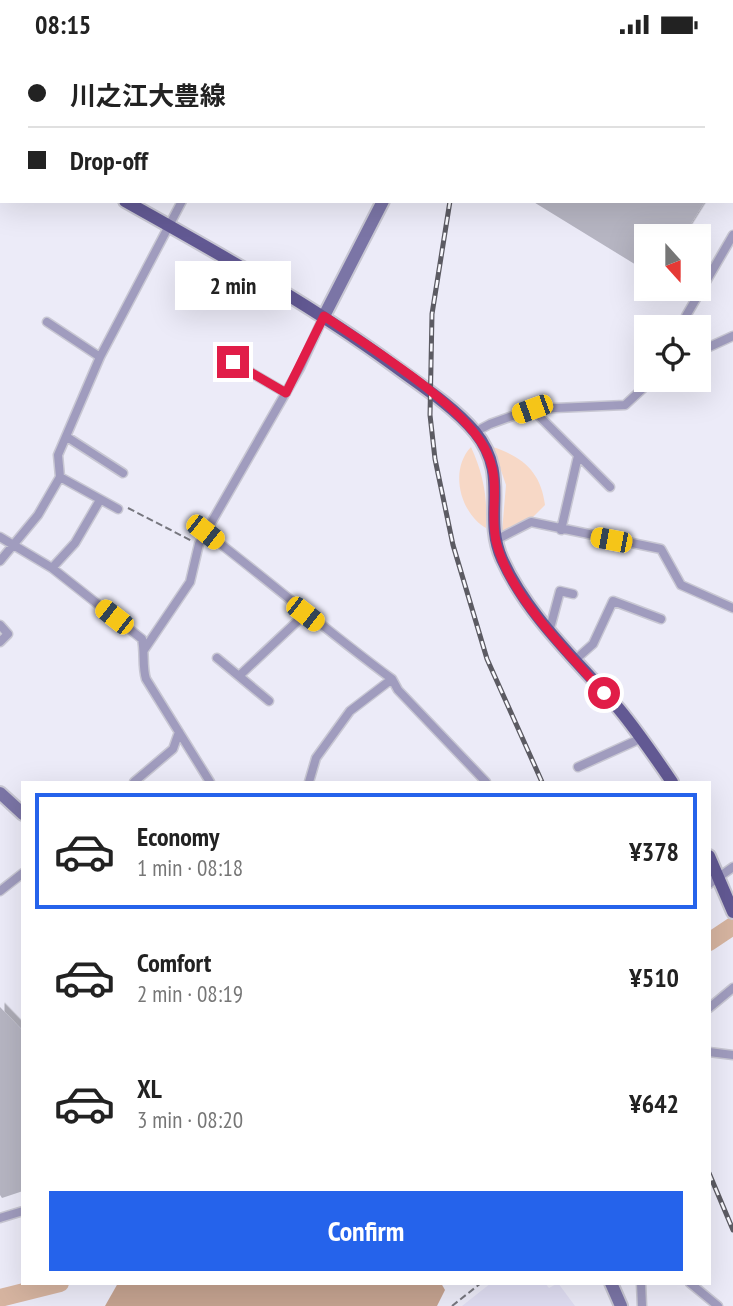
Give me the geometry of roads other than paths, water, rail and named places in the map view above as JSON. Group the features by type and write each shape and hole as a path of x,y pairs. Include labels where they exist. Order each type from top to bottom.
{"main road":[{"path":"129,203 324,316 431,393 475,432 491,459 495,474 496,540 500,557 509,573 549,632 642,738 671,781"},
{"path":"324,316 382,203"},
{"path":"0,793 21,812"},
{"path":"714,881 733,912"},
{"path":"612,1285 621,1306"}],"street":[{"path":"0,561 38,515 60,477 58,455 100,357 181,203"},
{"path":"687,315 733,235"},
{"path":"144,650 190,582 199,544 205,532 286,393 324,316"},
{"path":"47,322 100,357"},
{"path":"711,346 733,336"},
{"path":"233,362 286,393"},
{"path":"475,432 532,409 625,405 639,392"},
{"path":"532,409 610,487"},
{"path":"67,437 123,473"},
{"path":"561,530 578,456"},
{"path":"60,477 118,509"},
{"path":"52,568 75,543 100,500"},
{"path":"496,540 531,522 661,549 681,585 733,608"},
{"path":"205,532 255,570 305,614 392,679 398,690 485,781"},
{"path":"0,537 52,568 142,639 146,679 208,781"},
{"path":"549,632 560,591 573,594"},
{"path":"575,660 593,644 613,601 662,619"},
{"path":"239,676 305,614"},
{"path":"0,625 8,634 0,642"},
{"path":"217,657 269,701"},
{"path":"309,781 316,758 350,711 392,679"},
{"path":"135,781 173,749 179,732"},
{"path":"578,767 642,738"},
{"path":"714,881 733,867"},
{"path":"0,891 21,875"},
{"path":"711,1006 733,989"},
{"path":"711,1052 733,1055"},
{"path":"0,1218 21,1212"},
{"path":"642,1285 642,1306"},
{"path":"692,1285 718,1306"}],"waterway":[{"path":"711,941 733,926"},
{"path":"0,1298 52,1285"}],"railway":[{"path":"450,203 432,314 430,415 435,459 453,545 487,659 542,781"},
{"path":"711,1178 733,1230"}]}
